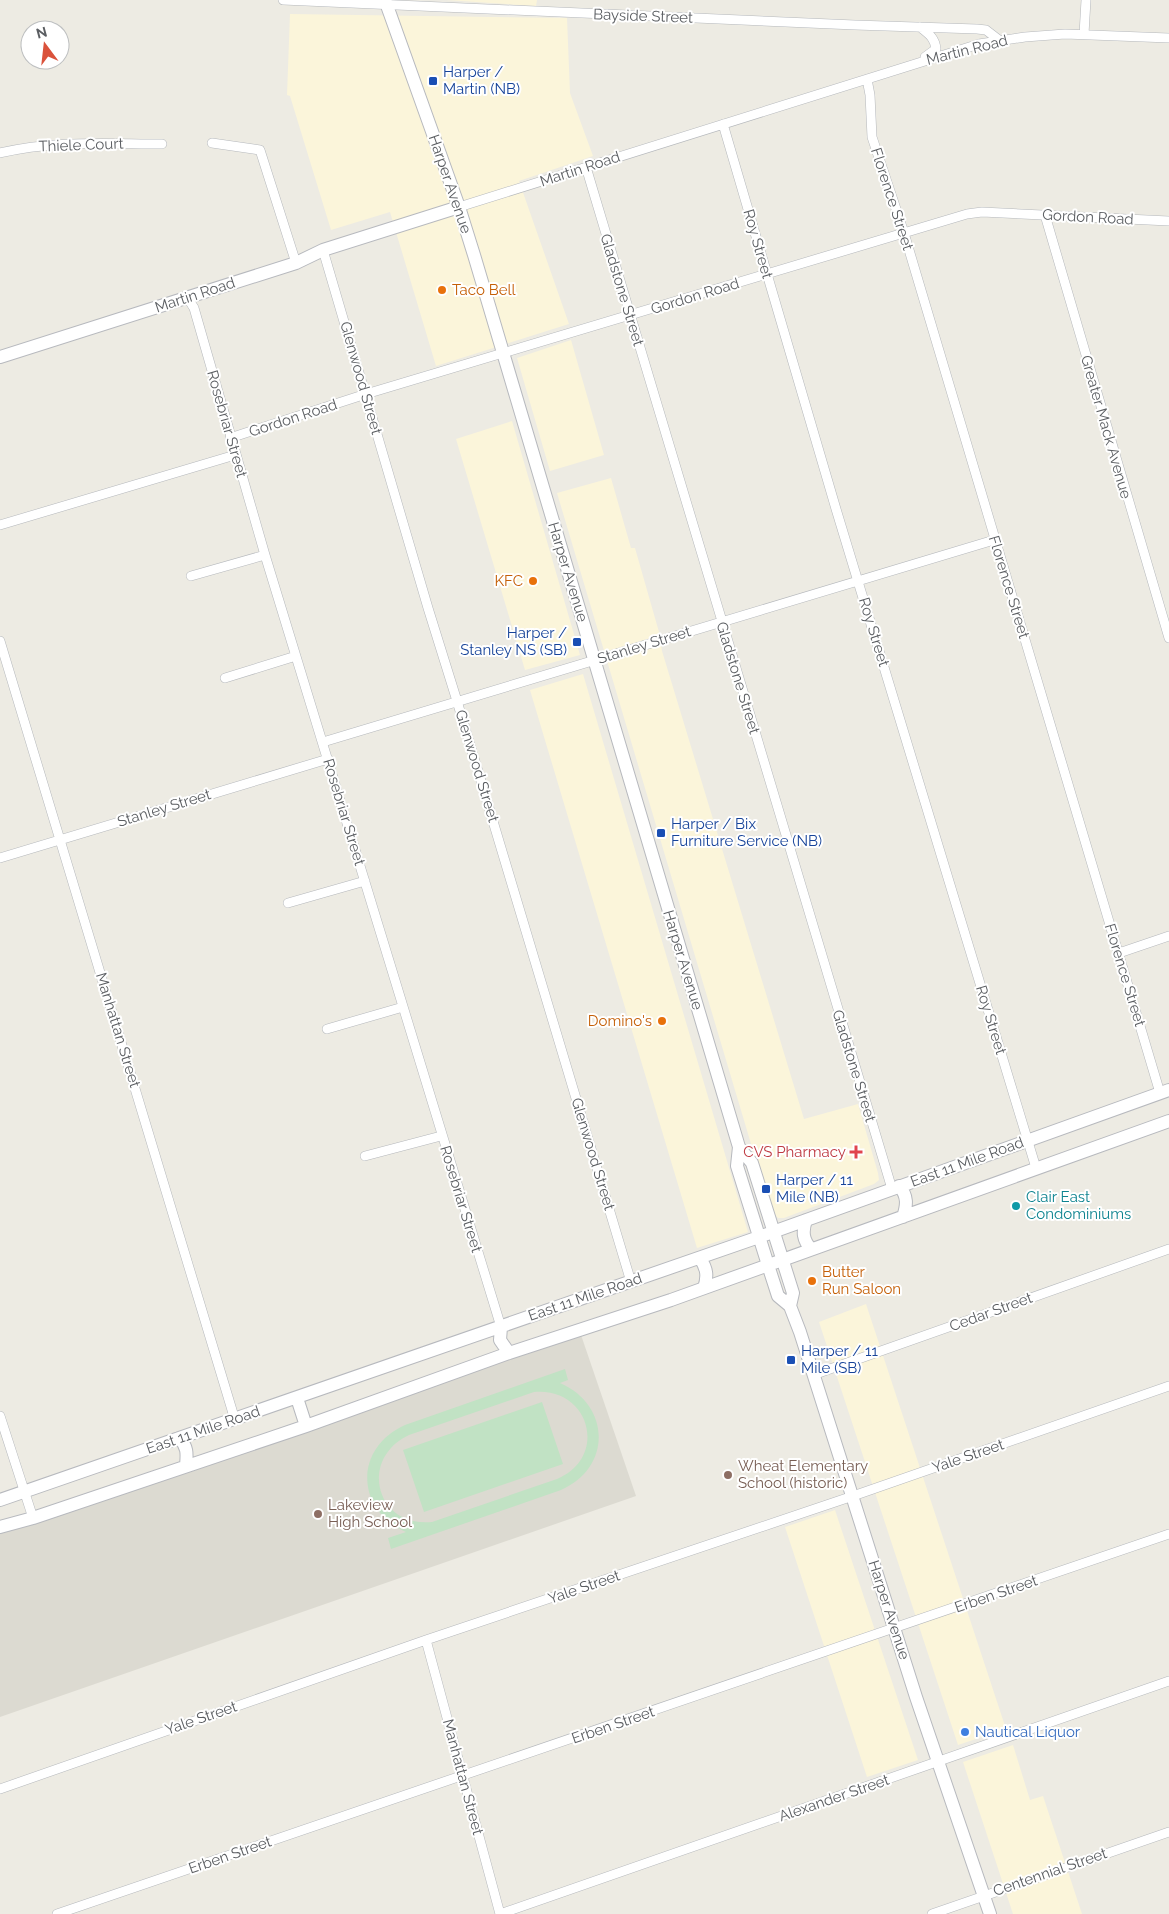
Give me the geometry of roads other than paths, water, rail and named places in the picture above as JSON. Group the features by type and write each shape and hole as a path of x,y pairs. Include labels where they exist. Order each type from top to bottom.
{"main road":[{"name":"Harper Avenue","path":"386,2 459,208 739,1147 752,1163 794,1293 790,1306"},
{"name":"Martin Road","path":"0,357 296,263 323,250 459,208"},
{"name":"East 11 Mile Road","path":"0,1500 700,1258 1165,1091"},
{"name":"East 11 Mile Road","path":"0,1527 33,1518 306,1426 509,1354 768,1266 1169,1120"},
{"name":"Harper Avenue","path":"739,1147 737,1166 768,1266 778,1296 790,1306 894,1629 990,1914"},
{"path":"895,1188 906,1197 907,1203 903,1216"},
{"path":"806,1220 804,1240 811,1249"},
{"path":"700,1258 708,1275 704,1288"},
{"path":"500,1327 500,1340 509,1354"},
{"path":"297,1398 306,1426"},
{"path":"179,1438 186,1448 186,1466"}],"street":[{"name":"Bayside Street","path":"283,0 386,2 920,27 936,26 986,30 999,40"},
{"path":"1084,34 1086,0"},
{"path":"908,66 933,53 936,49 933,37 920,27"},
{"name":"Martin Road","path":"459,208 959,49 999,40 1045,35 1084,34 1169,38"},
{"name":"Florence Street","path":"866,79 870,95 872,137 904,233 994,540 1119,953 1165,1091"},
{"name":"Roy Street","path":"723,124 766,274 1028,1140"},
{"path":"212,143 260,150 296,263"},
{"name":"Thiele Court","path":"0,153 57,144 162,144"},
{"name":"Gladstone Street","path":"586,167 721,622 895,1188"},
{"name":"Gordon Road","path":"230,438 366,394 975,212 1169,221"},
{"name":"Greater Mack Avenue","path":"1045,215 1169,638"},
{"name":"Glenwood Street","path":"323,250 428,608 631,1282"},
{"name":"Rosebriar Street","path":"188,297 194,308 264,555 323,742 500,1327"},
{"name":"Gordon Road","path":"0,525 235,454"},
{"name":"Stanley Street","path":"323,742 994,540"},
{"path":"191,576 264,555"},
{"name":"Manhattan Street","path":"0,641 234,1420"},
{"path":"225,678 296,656"},
{"name":"Stanley Street","path":"0,858 328,759"},
{"path":"288,903 365,881"},
{"path":"1119,953 1169,936"},
{"path":"327,1028 403,1008"},
{"path":"365,1156 441,1136"},
{"path":"1028,1140 1036,1168"},
{"name":"Cedar Street","path":"813,1375 1169,1249"},
{"name":"Yale Street","path":"0,1789 426,1640 852,1496 1169,1386"},
{"path":"0,1416 33,1518"},
{"name":"Erben Street","path":"57,1914 1169,1534"},
{"name":"Manhattan Street","path":"426,1640 500,1914"},
{"name":"Alexander Street","path":"500,1914 1169,1681"},
{"name":"Centennial Street","path":"932,1914 1169,1832"}],"place":[{"name":"Harper / Martin (NB)","path":"433,81"},
{"name":"Taco Bell","path":"442,290"},
{"name":"KFC","path":"533,581"},
{"name":"Harper / Stanley NS (SB)","path":"577,642"},
{"name":"Harper / Bix Furniture Service (NB)","path":"661,833"},
{"name":"Domino's","path":"662,1021"},
{"name":"CVS Pharmacy","path":"856,1152"},
{"name":"Harper / 11 Mile (NB)","path":"766,1189"},
{"name":"Clair East Condominiums","path":"1016,1206"},
{"name":"Butter Run Saloon","path":"812,1281"},
{"name":"Harper / 11 Mile (SB)","path":"791,1360"},
{"name":"Wheat Elementary School (historic)","path":"728,1475"},
{"name":"Lakeview High School","path":"318,1514"},
{"name":"Nautical Liquor","path":"965,1732"}]}
